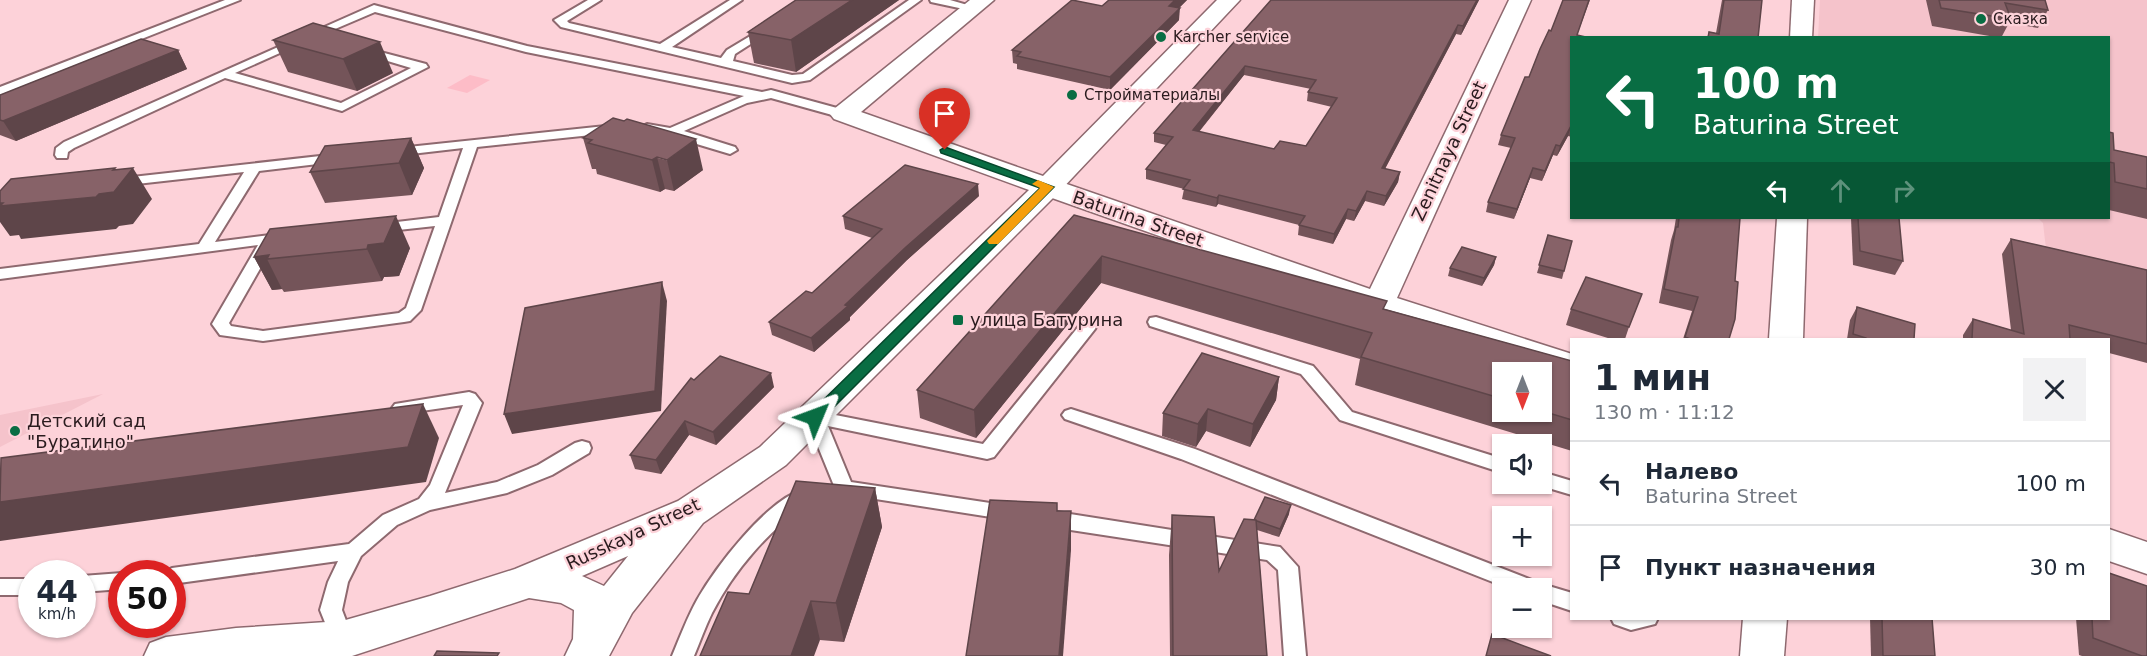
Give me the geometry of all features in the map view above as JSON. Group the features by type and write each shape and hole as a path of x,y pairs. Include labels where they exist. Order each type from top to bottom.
{"street":[{"name":"Russkaya Street","path":"166,656 331,647 529,581 692,511 773,456 815,417 1048,187 1229,0"},
{"name":"Zenitnaya Street","path":"1379,303 1520,0"},
{"path":"1801,36 1803,0"},
{"path":"843,114 978,4"},
{"name":"Baturina Street","path":"843,114 1379,303 1570,365"},
{"path":"1786,338 1792,219"},
{"path":"590,647 647,561 692,511"},
{"path":"2110,545 2147,558"},
{"path":"529,581 562,584 582,592 594,601 597,618 590,647"},
{"path":"1762,656 1765,620"}],"lane":[{"path":"0,91 234,0"},
{"path":"62,156 61,151 69,145 393,0"},
{"path":"596,0 560,20 564,25 792,79 806,76 916,0"},
{"path":"662,48 737,0"},
{"path":"935,0 978,4"},
{"path":"375,8 526,49 762,96"},
{"path":"727,63 727,57 731,52 777,23"},
{"path":"309,36 332,42"},
{"path":"224,74 342,107 422,67 354,48"},
{"path":"672,132 743,100 771,94 843,114"},
{"path":"382,153 583,130 631,128 672,132 730,150"},
{"path":"0,274 276,238 220,324 226,332 263,336 404,316 413,309 472,143"},
{"path":"102,184 348,157"},
{"path":"205,246 254,168"},
{"path":"363,229 444,221"},
{"path":"1156,322 1307,370 1346,416 1492,462"},
{"path":"829,489 815,417 987,452 1089,325"},
{"path":"379,411 469,398 473,403 440,479 440,487 426,504"},
{"path":"1071,416 1188,454 1504,578"},
{"path":"331,647 331,610 338,582 354,551 390,520 426,504 500,488 545,470 582,448"},
{"path":"1552,482 1570,487"},
{"path":"683,656 707,602 737,559 787,507 803,497 829,489 1273,553 1282,558 1288,567 1295,656"},
{"path":"186,574 354,551"},
{"path":"0,587 18,587"},
{"path":"1552,595 1570,601"}],"shaded area":[{"path":"1820,0 2147,0 2147,274 2046,249 2043,223 2039,219 2110,219 2110,36 1818,36"},
{"path":"470,75 490,80 467,93 447,88"},
{"name":"Детский сад \"Буратино\"","path":"103,394 0,447 0,415"}],"building":[{"path":"796,0 852,0 791,40 748,32"},
{"path":"1072,0 1102,6 1109,0 1175,0 1169,6 1180,8 1110,77 1017,56 1021,52 1012,50"},
{"path":"1271,0 1477,0 1463,26 1458,25 1382,168 1400,172 1386,196 1367,191 1356,211 1348,209 1334,234 1299,225 1305,216 1219,195 1217,198 1183,189 1190,180 1146,169 1173,137 1154,133","holes":["1245,66 1316,80 1308,92 1337,98 1306,146 1280,141 1274,149 1193,130"]},
{"path":"1563,0 1589,0 1577,35 1581,36 1570,36 1570,128 1560,146 1556,145 1545,171 1533,168 1517,209 1488,202 1515,138 1501,135 1525,77 1529,77 1549,30 1551,31"},
{"path":"1724,0 1762,0 1758,36 1708,36 1709,32 1719,34"},
{"path":"1939,0 2045,0 2048,10 2005,3 2011,19 1941,8"},
{"path":"313,23 380,42 343,59 273,40"},
{"path":"141,39 178,50 3,121 0,120 0,95"},
{"path":"613,118 624,121 627,119 696,139 667,160 657,157 652,160 588,143 592,140 583,138"},
{"path":"2110,132 2113,133 2114,150 2147,157 2147,189 2115,182 2114,163 2110,162"},
{"path":"411,138 399,163 310,172 325,146"},
{"path":"905,165 978,184 906,247 845,305 848,306 811,338 769,322 806,291 812,293 882,229 843,216"},
{"path":"115,168 113,170 133,168 114,192 99,194 96,197 0,206 3,203 0,203 0,191 11,179"},
{"path":"1074,215 1387,301 1383,309 1570,360 1570,419 1552,414 1552,362 1492,362 1492,396 1361,357 1372,333 1102,256 974,410 917,390"},
{"path":"396,216 384,243 368,245 367,249 267,259 269,255 254,257 270,229"},
{"path":"1679,219 1740,219 1735,281 1738,282 1735,319 1729,338 1685,337 1698,297 1664,289 1676,227 1678,227"},
{"path":"1858,219 1899,219 1903,261 1860,251"},
{"path":"1548,235 1572,241 1564,271 1539,265"},
{"path":"2011,239 2147,270 2147,344 2069,325 2070,338 1972,338 1973,319 2024,334"},
{"path":"1462,247 1496,257 1484,278 1450,268"},
{"path":"1586,277 1642,294 1629,327 1571,309"},
{"path":"662,282 655,391 504,414 525,308"},
{"path":"1857,307 1915,324 1914,338 1866,338 1853,334"},
{"path":"1202,353 1279,377 1253,424 1208,409 1198,424 1163,413"},
{"path":"720,356 771,373 713,432 685,421 656,460 630,455 691,378 694,380"},
{"path":"423,404 408,447 0,502 1,458"},
{"path":"796,481 875,488 836,603 811,601 791,656 700,656 728,592 749,594"},
{"path":"1265,497 1291,505 1280,529 1254,520"},
{"path":"990,500 1057,503 1057,511 1071,511 1059,656 966,656"},
{"path":"1172,515 1214,517 1219,571 1244,519 1256,520 1267,656 1173,656"},
{"path":"2110,573 2147,586 2147,656 2093,638 2092,620 2110,620"},
{"path":"1882,620 1932,620 1935,656 1883,656"},
{"path":"1492,634 1492,638 1503,638 1551,656 1486,656"},
{"path":"437,651 499,653 497,656 434,656"}],"slow traffic":[{"path":"994,241 1048,187 1038,184"}],"place":[{"name":"Сказка","path":"1981,19"},
{"name":"Karcher service","path":"1161,37"},
{"name":"Стройматериалы","path":"1072,95"},
{"name":"улица Батурина","path":"958,320"},
{"name":"Детский сад \"Буратино\"","path":"15,431"}],"route":[{"path":"815,417 1048,187 945,150"}]}
